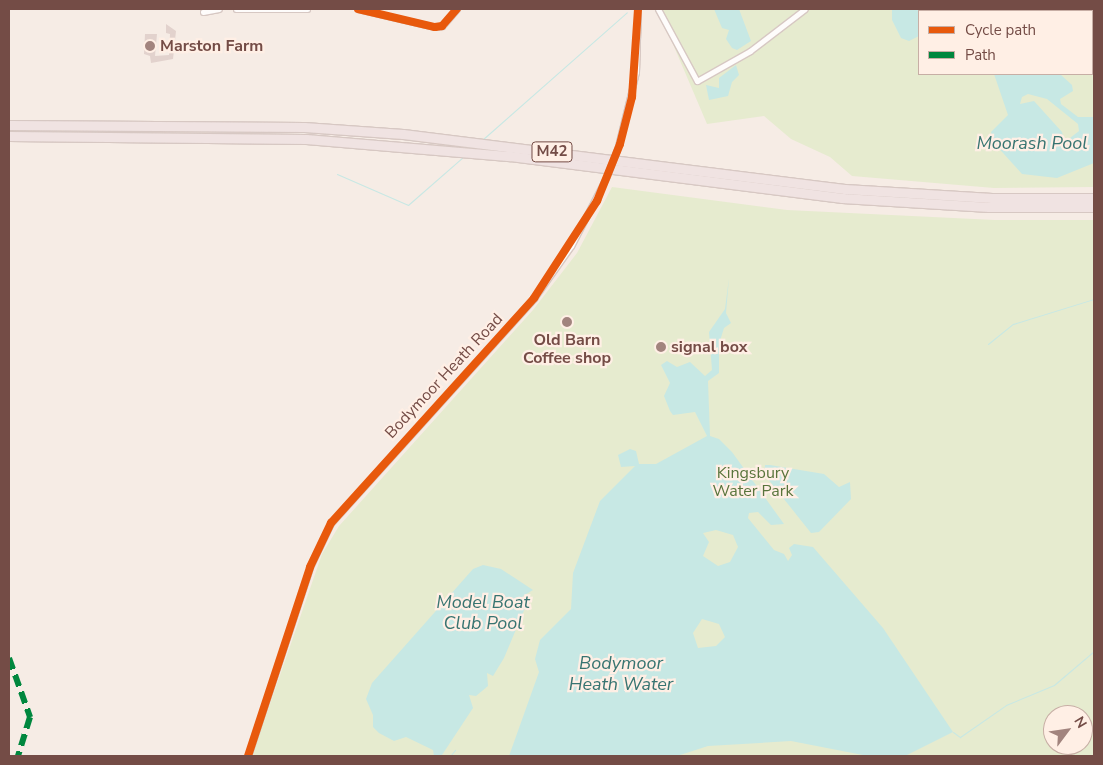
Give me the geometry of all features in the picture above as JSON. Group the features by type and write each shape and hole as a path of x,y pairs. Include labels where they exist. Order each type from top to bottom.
{"highway":[{"name":"M42","path":"9,125 304,127 413,136 845,190 992,198 1094,198"},
{"name":"M42","path":"9,136 306,139 510,156 842,198 989,207 1094,207"}],"street":[{"path":"203,12 219,9"},
{"path":"236,9 306,9"},
{"path":"358,9 435,27 442,26 457,9"},
{"name":"Bodymoor Heath Road","path":"248,756 310,567 332,523 534,298 571,246 606,178 618,150 636,72 638,9"},
{"path":"658,9 697,81 750,51 805,9"}],"green space":[{"path":"658,9 1094,9 1094,187 994,188 852,176 830,157 791,139 764,116 707,124"},
{"name":"Kingsbury Water Park","path":"612,187 787,210 995,220 1094,220 1094,756 252,756 322,554 339,526 533,310 577,253"}],"water":[{"path":"714,9 739,9 751,41 737,50 732,48 726,39 729,30 722,28"},
{"path":"892,9 965,9 918,10 918,36 909,41 901,38 892,20"},
{"path":"736,65 739,75 732,82 728,96 709,100 706,85 719,88 719,78"},
{"name":"Moorash Pool","path":"994,75 1061,75 1072,85 1073,91 1060,99 1061,104 1078,117 1094,117 1094,163 1057,178 1022,174 994,143 991,132 1008,115","holes":["1028,94 1047,99 1078,124 1079,131 1070,138 1076,150 1066,148 1062,132 1034,101 1020,104 1022,97"]},
{"name":"Bodymoor Heath Water","path":"729,278 726,313 731,323 724,328 719,344 719,373 708,381 710,436 719,439 732,452 784,524 771,525 758,512 749,513 748,518 774,550 784,554 788,561 792,555 789,548 794,544 813,547 883,628 953,732 905,756 868,756 791,741 708,746 677,756 509,756 539,672 535,659 540,640 571,609 573,573 600,501 635,466 621,467 618,455 630,449 636,451 639,464 656,464 707,436 695,412 673,415 670,411 664,396 670,383 661,365 667,361 677,367 690,362 705,376 712,370 709,332 725,309","holes":["716,530 733,535 738,547 730,562 718,566 703,556 709,542 703,533","702,619 719,624 725,637 716,646 698,648 693,633"]},
{"path":"765,465 824,474 839,487 850,482 851,499 819,532 811,533 764,474"},
{"name":"Model Boat Club Pool","path":"483,565 501,569 533,590 523,596 528,601 504,658 493,676 487,673 488,686 476,696 469,695 473,708 442,755 434,756 433,750 406,737 394,741 379,733 373,727 373,715 366,699 372,683 473,569"}],"building":[{"name":"Marston Farm","path":"166,24 176,31 173,59 151,63 150,56 144,54 145,34 157,34 155,56 169,55 170,34 166,33"}],"waterway":[{"path":"482,140 627,12"},
{"path":"337,174 408,205 464,156"},
{"path":"988,344 1013,324 1094,299"},
{"path":"953,732 960,737 1006,705 1054,685 1094,651"},
{"path":"450,756 455,750"}],"marked path":[{"path":"9,658 30,717 18,756"}],"cycle path":[{"path":"358,9 435,27 442,26 457,9"},
{"path":"248,756 310,567 331,523 534,298 597,201 620,144 632,97 638,9"}],"place":[{"name":"Marston Farm","path":"150,46"},
{"name":"Old Barn Coffee shop","path":"567,322"},
{"name":"signal box","path":"661,347"}]}
